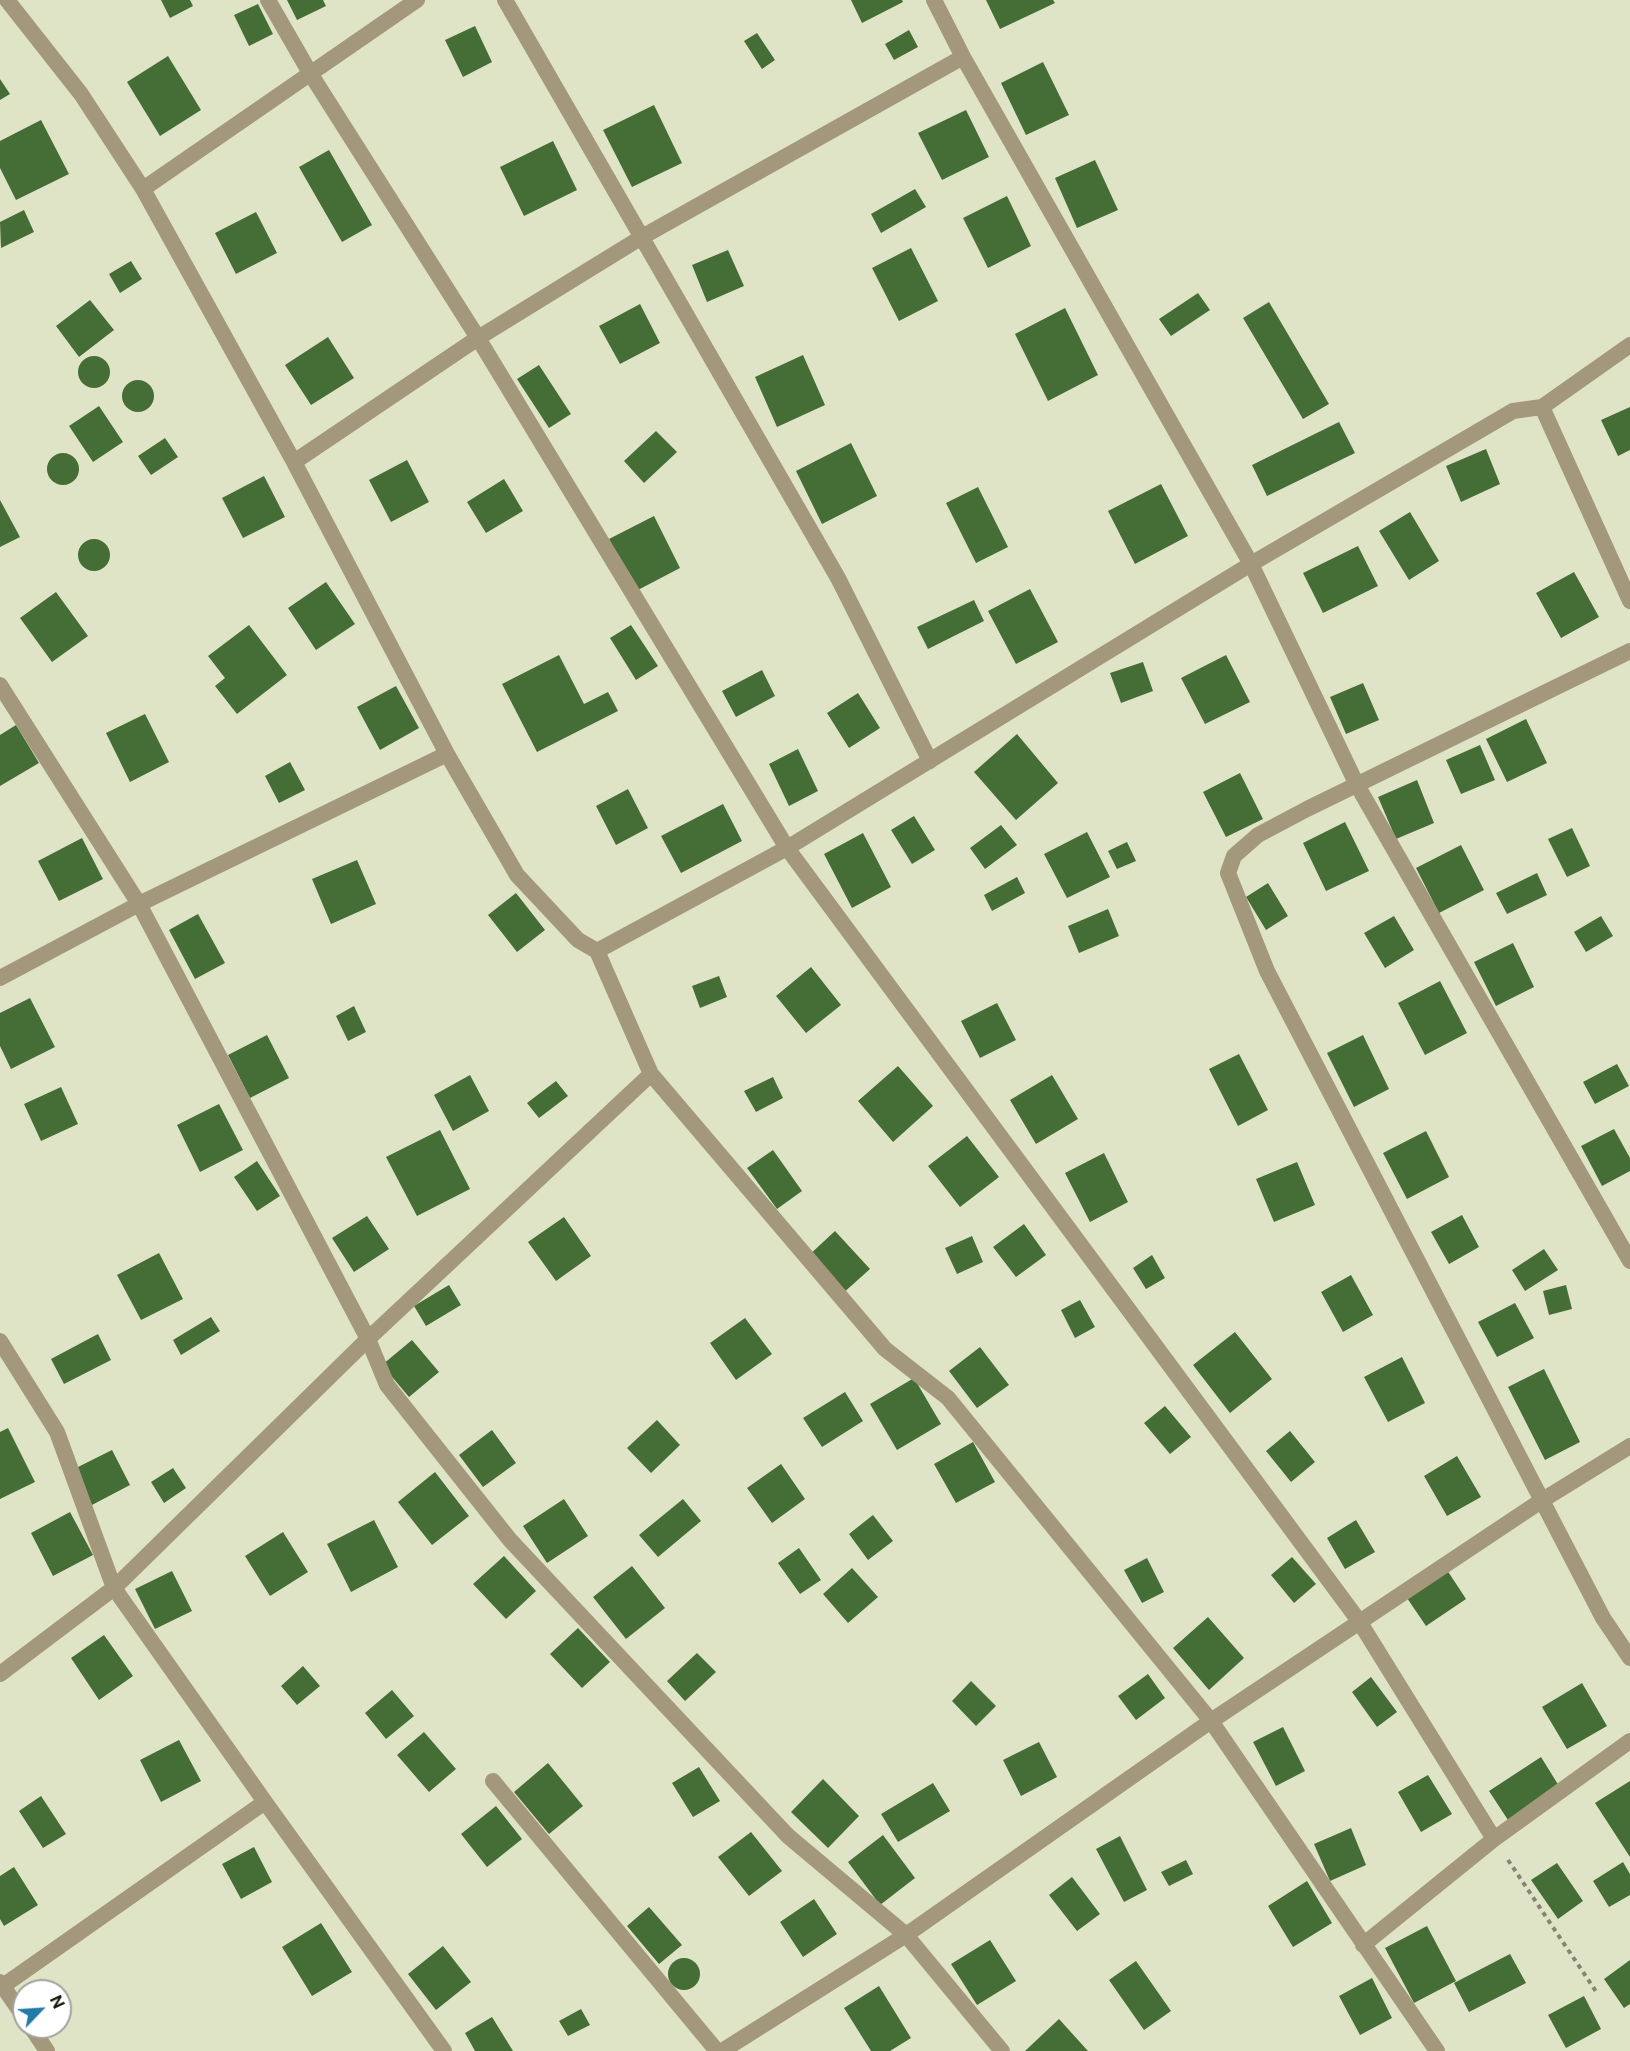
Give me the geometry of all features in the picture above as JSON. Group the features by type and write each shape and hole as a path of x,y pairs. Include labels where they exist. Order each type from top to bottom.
{"street":[{"path":"7,0 81,94 143,189 294,462 447,754 517,875 578,940 597,951 651,1074 885,1349 948,1398 1211,1721 1437,2051"},
{"path":"268,0 310,73 478,338 787,848 1359,1621 1494,1839"},
{"path":"143,189 417,0"},
{"path":"505,0 838,578 930,761"},
{"path":"934,0 963,57 1251,564 1357,785 1630,1261"},
{"path":"294,462 478,338 642,237 963,57"},
{"path":"597,951 787,848 1251,564 1513,411 1542,407 1630,345"},
{"path":"1542,407 1630,602"},
{"path":"1630,651 1307,808 1258,835 1234,856 1228,873 1267,971 1541,1501 1603,1618 1630,1658"},
{"path":"0,685 139,904 368,1339 387,1385 510,1540 788,1836 906,1935 1002,2051"},
{"path":"0,978 139,904 447,754"},
{"path":"0,1674 114,1588 368,1339 651,1074"},
{"path":"0,1341 57,1432 114,1588 444,2051"},
{"path":"493,1781 720,2051 906,1935 1211,1721 1359,1621 1541,1501 1630,1446"},
{"path":"1363,1945 1494,1839 1630,1741"},
{"path":"12,1999 2,1984 265,1802"}],"path":[{"path":"1494,1839 1597,1993"}],"building":[{"path":"161,0 190,0 193,6 170,18"},
{"path":"287,0 323,0 326,6 297,20"},
{"path":"851,0 902,0 903,2 862,23"},
{"path":"986,0 1053,0 1055,3 1000,29"},
{"path":"258,4 273,34 249,46 234,15"},
{"path":"475,26 492,62 463,77 445,40"},
{"path":"909,30 918,47 894,60 885,44"},
{"path":"757,33 775,60 762,69 744,41"},
{"path":"168,56 201,110 160,136 127,82"},
{"path":"1043,62 1069,115 1026,135 1001,83"},
{"path":"0,79 10,94 0,100"},
{"path":"654,105 682,163 632,187 603,130"},
{"path":"966,110 989,157 942,180 918,133"},
{"path":"41,120 69,174 16,200 0,168 0,141"},
{"path":"553,141 577,190 524,216 500,167"},
{"path":"329,150 372,225 342,242 299,167"},
{"path":"1095,160 1118,210 1077,228 1055,178"},
{"path":"915,189 926,207 881,233 871,214"},
{"path":"1007,196 1031,246 988,268 963,218"},
{"path":"24,210 34,232 1,248 0,222"},
{"path":"256,212 277,253 236,274 215,233"},
{"path":"911,248 938,301 899,321 872,268"},
{"path":"728,250 744,286 707,302 692,265"},
{"path":"131,261 142,279 120,293 109,274"},
{"path":"1198,293 1210,310 1171,336 1159,319"},
{"path":"90,300 114,330 79,357 56,326"},
{"path":"1269,302 1329,404 1303,419 1243,318"},
{"path":"640,304 660,343 620,364 599,326"},
{"path":"1065,308 1098,375 1048,401 1015,334"},
{"path":"328,337 354,378 311,405 285,365"},
{"path":"803,355 825,405 777,427 755,377"},
{"path":"94,356 105,361 110,372 105,383 94,388 83,383 78,372 83,361"},
{"path":"539,365 571,414 549,428 517,379"},
{"path":"138,380 149,385 154,396 149,407 138,412 127,407 122,396 127,385"},
{"path":"99,406 123,442 93,462 69,426"},
{"path":"1630,407 1630,450 1618,456 1601,420"},
{"path":"1339,422 1355,453 1267,496 1252,465"},
{"path":"656,431 677,452 644,483 624,461"},
{"path":"165,438 178,457 151,475 138,456"},
{"path":"851,443 877,496 822,524 796,471"},
{"path":"1486,449 1500,484 1461,502 1446,466"},
{"path":"63,453 74,458 79,469 74,480 63,485 52,480 47,469 52,458"},
{"path":"407,460 429,502 391,522 369,480"},
{"path":"264,476 285,517 243,538 222,498"},
{"path":"504,479 523,511 486,533 467,502"},
{"path":"1161,484 1188,536 1135,564 1108,511"},
{"path":"978,487 1008,547 976,563 946,503"},
{"path":"0,500 20,537 0,547"},
{"path":"1410,512 1439,561 1409,580 1379,531"},
{"path":"654,516 680,568 636,591 609,539"},
{"path":"94,539 105,544 110,555 105,566 94,571 83,566 78,555 83,544"},
{"path":"1358,546 1378,586 1323,613 1303,573"},
{"path":"1574,572 1599,617 1561,638 1536,593"},
{"path":"326,582 355,624 316,650 288,608"},
{"path":"1030,589 1058,642 1016,664 988,611"},
{"path":"56,592 88,636 52,662 20,618"},
{"path":"974,600 984,621 928,649 917,627"},
{"path":"249,625 287,675 237,714 215,686 225,678 208,656"},
{"path":"631,625 658,666 636,680 610,638"},
{"path":"559,655 584,704 608,692 618,711 537,752 502,684"},
{"path":"1226,655 1250,702 1205,724 1181,678"},
{"path":"1143,662 1153,691 1121,703 1110,673"},
{"path":"762,670 775,696 736,717 722,691"},
{"path":"1363,683 1379,720 1346,734 1330,697"},
{"path":"396,686 419,728 380,750 357,707"},
{"path":"858,693 880,728 849,748 827,713"},
{"path":"145,714 169,762 130,782 106,733"},
{"path":"1526,719 1547,763 1507,782 1486,739"},
{"path":"16,725 39,763 0,786 0,735"},
{"path":"1017,734 1058,783 1016,820 974,772"},
{"path":"1480,745 1495,780 1461,794 1446,760"},
{"path":"798,749 818,791 789,806 769,764"},
{"path":"290,762 305,790 279,803 265,776"},
{"path":"1240,773 1263,819 1226,837 1203,792"},
{"path":"1417,780 1434,823 1396,839 1378,797"},
{"path":"628,789 648,828 616,845 596,806"},
{"path":"723,804 742,841 681,873 661,836"},
{"path":"914,816 935,850 912,864 891,830"},
{"path":"1345,822 1369,871 1326,891 1303,843"},
{"path":"1001,825 1017,845 985,869 970,848"},
{"path":"1572,828 1590,866 1567,877 1548,839"},
{"path":"1087,832 1110,877 1067,898 1044,854"},
{"path":"863,833 891,887 852,908 824,854"},
{"path":"82,838 103,879 59,901 38,861"},
{"path":"1127,842 1136,861 1117,869 1108,851"},
{"path":"1461,845 1484,890 1439,913 1416,868"},
{"path":"357,860 376,904 331,924 312,879"},
{"path":"1537,873 1547,895 1507,914 1496,893"},
{"path":"1017,877 1025,893 992,911 984,895"},
{"path":"1268,883 1288,916 1266,930 1246,897"},
{"path":"516,893 545,930 517,952 488,915"},
{"path":"1108,909 1119,936 1079,953 1068,926"},
{"path":"198,914 225,963 195,979 169,930"},
{"path":"1394,916 1414,950 1385,968 1364,933"},
{"path":"1601,916 1613,936 1586,952 1574,932"},
{"path":"1513,943 1534,987 1496,1006 1474,962"},
{"path":"811,967 841,1005 806,1033 776,996"},
{"path":"719,976 727,997 700,1008 692,986"},
{"path":"1440,981 1467,1033 1425,1055 1398,1003"},
{"path":"30,998 55,1047 11,1069 0,1046 0,1013"},
{"path":"997,1003 1016,1040 980,1058 961,1021"},
{"path":"354,1006 366,1032 348,1041 336,1016"},
{"path":"267,1035 289,1078 250,1098 228,1055"},
{"path":"1363,1035 1389,1089 1354,1107 1327,1053"},
{"path":"1239,1054 1268,1110 1238,1126 1209,1069"},
{"path":"1617,1064 1629,1086 1595,1104 1583,1082"},
{"path":"898,1066 933,1106 893,1142 858,1101"},
{"path":"470,1075 489,1111 453,1131 434,1095"},
{"path":"1052,1075 1078,1119 1036,1144 1010,1100"},
{"path":"773,1077 783,1098 756,1112 744,1091"},
{"path":"556,1081 568,1096 539,1118 527,1103"},
{"path":"61,1087 78,1124 41,1141 24,1104"},
{"path":"219,1104 243,1150 200,1172 177,1125"},
{"path":"1614,1129 1630,1158 1630,1171 1602,1186 1581,1146"},
{"path":"440,1130 470,1189 417,1216 386,1157"},
{"path":"1426,1131 1449,1177 1407,1199 1383,1153"},
{"path":"967,1136 999,1177 960,1207 928,1166"},
{"path":"773,1150 802,1191 777,1209 747,1168"},
{"path":"1104,1153 1128,1202 1090,1222 1065,1173"},
{"path":"257,1161 280,1196 257,1211 234,1177"},
{"path":"1297,1162 1315,1205 1274,1222 1256,1179"},
{"path":"1462,1215 1479,1247 1449,1264 1431,1232"},
{"path":"367,1216 389,1249 354,1272 332,1238"},
{"path":"564,1217 591,1256 556,1281 528,1242"},
{"path":"1024,1224 1046,1255 1016,1277 993,1247"},
{"path":"835,1231 870,1269 841,1295 807,1257"},
{"path":"972,1236 983,1262 957,1274 945,1248"},
{"path":"1544,1249 1558,1270 1525,1291 1512,1270"},
{"path":"159,1253 183,1299 141,1320 117,1275"},
{"path":"1152,1255 1165,1278 1146,1289 1133,1268"},
{"path":"1351,1275 1373,1315 1343,1332 1321,1292"},
{"path":"449,1285 461,1305 426,1326 414,1306"},
{"path":"1566,1285 1572,1309 1549,1315 1543,1291"},
{"path":"1080,1300 1095,1327 1075,1338 1061,1310"},
{"path":"1515,1303 1534,1338 1497,1357 1478,1322"},
{"path":"211,1317 220,1331 181,1355 173,1340"},
{"path":"745,1318 772,1354 736,1380 710,1343"},
{"path":"1235,1332 1272,1379 1230,1413 1193,1365"},
{"path":"98,1334 111,1360 64,1384 51,1359"},
{"path":"412,1340 439,1372 409,1397 382,1365"},
{"path":"980,1347 1009,1385 977,1408 949,1371"},
{"path":"1402,1357 1425,1403 1388,1422 1364,1377"},
{"path":"1544,1369 1580,1442 1545,1460 1508,1387"},
{"path":"914,1378 941,1424 897,1450 870,1404"},
{"path":"845,1392 863,1421 822,1447 803,1418"},
{"path":"1165,1406 1191,1437 1170,1454 1144,1423"},
{"path":"657,1420 680,1445 651,1473 627,1448"},
{"path":"8,1428 35,1482 0,1499 0,1432"},
{"path":"492,1430 516,1463 483,1487 459,1455"},
{"path":"1290,1431 1315,1462 1291,1482 1266,1451"},
{"path":"973,1442 995,1482 956,1503 934,1464"},
{"path":"112,1450 130,1485 90,1506 72,1470"},
{"path":"1457,1456 1481,1497 1447,1516 1424,1476"},
{"path":"781,1464 805,1499 772,1523 747,1488"},
{"path":"173,1468 186,1488 164,1503 151,1482"},
{"path":"435,1472 469,1516 432,1545 398,1502"},
{"path":"564,1499 588,1536 547,1563 523,1526"},
{"path":"683,1499 701,1521 658,1557 639,1535"},
{"path":"70,1512 93,1555 53,1576 31,1533"},
{"path":"873,1515 893,1541 868,1560 849,1534"},
{"path":"374,1520 398,1567 351,1592 327,1544"},
{"path":"1356,1520 1375,1552 1345,1569 1327,1538"},
{"path":"283,1532 308,1572 270,1596 245,1556"},
{"path":"799,1548 821,1580 800,1594 778,1563"},
{"path":"504,1556 536,1591 506,1619 473,1584"},
{"path":"1292,1557 1316,1584 1294,1603 1271,1575"},
{"path":"1147,1558 1164,1592 1142,1603 1124,1570"},
{"path":"632,1566 665,1608 626,1639 593,1597"},
{"path":"852,1568 878,1597 848,1623 823,1594"},
{"path":"1447,1570 1466,1599 1426,1626 1407,1598"},
{"path":"172,1571 192,1611 155,1629 135,1589"},
{"path":"1208,1617 1244,1658 1209,1690 1173,1648"},
{"path":"578,1628 610,1662 582,1688 550,1654"},
{"path":"104,1635 133,1676 99,1700 71,1658"},
{"path":"697,1653 716,1672 685,1701 667,1681"},
{"path":"303,1666 320,1686 297,1705 281,1686"},
{"path":"1148,1674 1165,1698 1136,1720 1118,1696"},
{"path":"1371,1677 1397,1712 1377,1727 1352,1692"},
{"path":"971,1681 996,1706 976,1726 952,1701"},
{"path":"1582,1683 1607,1726 1567,1749 1542,1707"},
{"path":"392,1690 414,1716 386,1739 365,1713"},
{"path":"1283,1727 1305,1771 1276,1786 1253,1742"},
{"path":"424,1732 456,1769 429,1792 397,1755"},
{"path":"179,1740 201,1781 161,1802 140,1760"},
{"path":"1039,1742 1057,1777 1021,1796 1003,1760"},
{"path":"1541,1757 1559,1786 1508,1820 1489,1791"},
{"path":"548,1763 583,1806 549,1834 514,1792"},
{"path":"699,1767 720,1801 693,1817 672,1783"},
{"path":"1428,1775 1452,1814 1421,1832 1398,1792"},
{"path":"823,1779 859,1816 828,1848 791,1812"},
{"path":"1630,1781 1630,1857 1595,1803"},
{"path":"933,1783 950,1811 898,1842 881,1814"},
{"path":"41,1796 66,1834 43,1848 19,1811"},
{"path":"496,1806 522,1839 487,1867 461,1834"},
{"path":"1351,1828 1366,1865 1330,1881 1314,1844"},
{"path":"751,1832 782,1871 749,1896 718,1857"},
{"path":"883,1835 915,1878 880,1905 848,1862"},
{"path":"1120,1836 1147,1890 1124,1902 1096,1849"},
{"path":"254,1847 272,1882 241,1899 222,1864"},
{"path":"1186,1860 1193,1874 1169,1886 1161,1872"},
{"path":"1623,1862 1630,1874 1630,1895 1609,1907 1593,1881"},
{"path":"1557,1863 1583,1901 1558,1919 1531,1880"},
{"path":"14,1867 38,1905 4,1926 0,1919 0,1876"},
{"path":"1072,1877 1100,1914 1077,1931 1049,1895"},
{"path":"1307,1881 1332,1923 1293,1947 1268,1906"},
{"path":"814,1899 837,1934 803,1957 780,1922"},
{"path":"649,1907 682,1945 659,1964 627,1926"},
{"path":"321,1923 352,1972 312,1996 282,1947"},
{"path":"1427,1926 1456,1981 1414,2003 1385,1948"},
{"path":"990,1940 1016,1981 977,2005 951,1964"},
{"path":"443,1946 471,1982 436,2010 408,1974"},
{"path":"1510,1954 1526,1983 1469,2012 1454,1983"},
{"path":"684,1958 695,1963 700,1974 695,1985 684,1990 673,1985 668,1974 673,1963"},
{"path":"1630,1960 1630,2004 1624,2008 1604,1979"},
{"path":"1136,1961 1171,2011 1144,2030 1109,1980"},
{"path":"1372,1978 1392,2018 1360,2035 1339,1996"},
{"path":"879,1986 911,2038 890,2051 871,2051 844,2008"},
{"path":"1584,1996 1601,2029 1566,2048 1548,2015"},
{"path":"581,2009 590,2025 568,2036 559,2021"},
{"path":"492,2017 513,2051 475,2051 465,2033"},
{"path":"1059,2019 1088,2051 1025,2051"}]}
